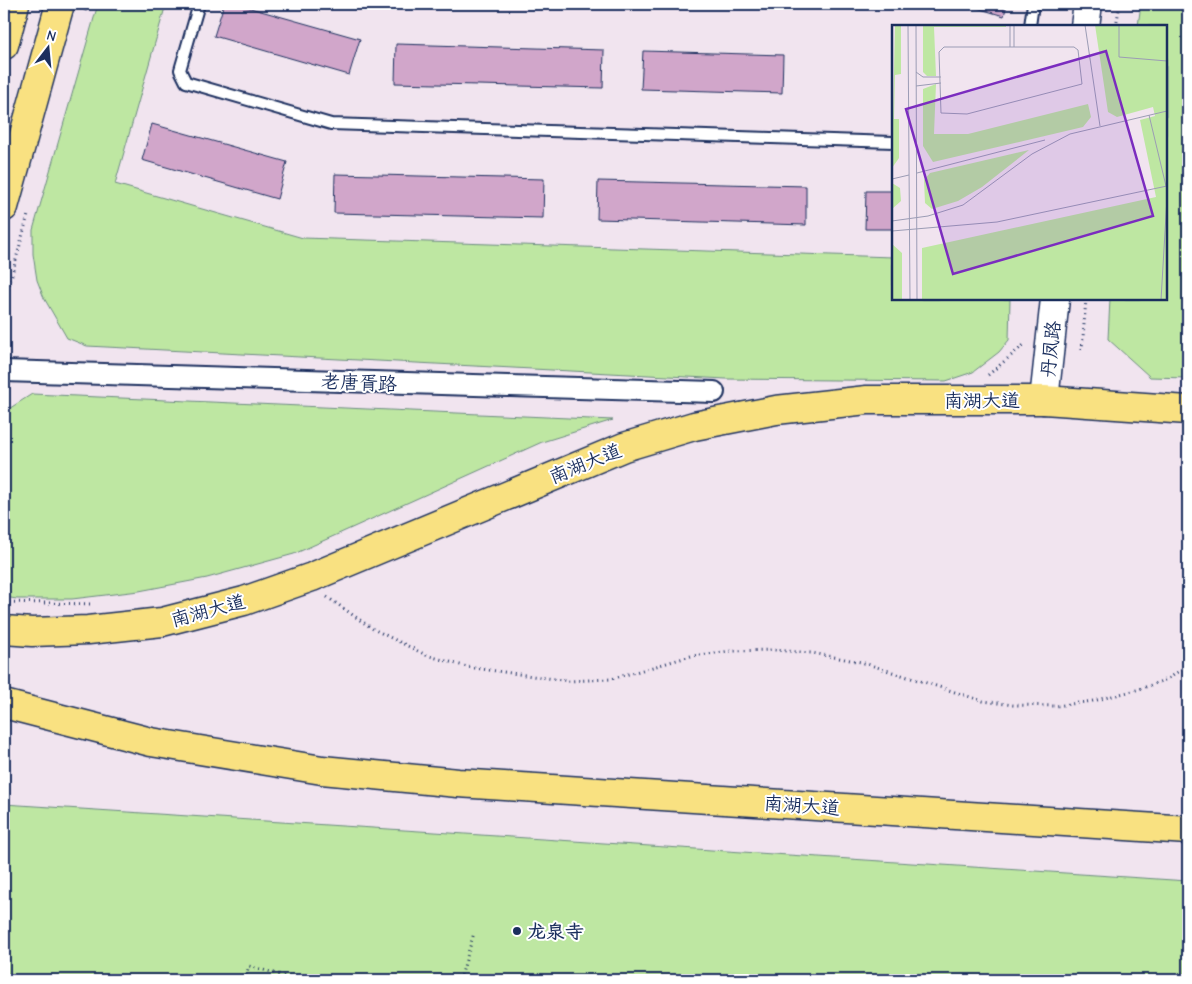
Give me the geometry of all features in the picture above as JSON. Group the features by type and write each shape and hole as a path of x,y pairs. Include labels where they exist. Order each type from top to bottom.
{"main road":[{"path":"4,45 15,4"},
{"path":"4,207 60,4"},
{"path":"1085,25 1088,4"},
{"name":"丹凤路","path":"1044,400 1055,300"},
{"name":"南湖大道","path":"4,630 32,632 88,630 162,622 244,601 312,577 624,447 694,426 776,410 867,400 1044,400 1188,410"},
{"name":"南湖大道","path":"4,704 151,742 245,759 322,770 458,783 1188,830"}],"street":[{"name":"老唐胥路","path":"4,371 714,392"}],"lane":[{"path":"199,4 180,70 186,82 331,124 892,142"},
{"path":"1030,25 1033,4"}],"path":[{"path":"1116,25 1120,4"},
{"path":"1082,350 1086,300"},
{"path":"327,597 373,629 426,655 467,667 569,681 611,678 691,656 731,651 774,650 812,653 861,662 983,701 1013,705 1056,706 1093,701 1140,689 1170,678 1188,664"},
{"path":"460,980 474,933"},
{"path":"245,980 249,966 300,980"}],"green space":[{"path":"98,4 166,4 115,184 303,238 892,257 892,300 1010,300 1009,340 999,352 973,372 946,381 726,379 87,346 67,338 44,298 37,280 33,254 33,230"},
{"path":"1141,4 1188,4 1188,378 1150,377 1108,339 1110,300 1167,300 1167,25 1138,25"},
{"path":"32,394 613,420 542,442 294,554 207,578 139,591 72,599 17,599 4,597 4,412"},
{"name":"龙泉寺","path":"4,804 1188,881 1188,980 4,980"}],"building":[{"path":"224,4 236,4 360,39 349,75 214,36"},
{"path":"963,4 1007,4 1004,16"},
{"path":"396,44 604,50 603,88 395,83"},
{"path":"643,51 783,55 782,93 641,89"},
{"path":"152,124 287,162 277,199 142,160"},
{"path":"335,174 544,179 543,218 334,213"},
{"path":"598,181 806,186 806,225 597,219"},
{"path":"866,191 892,191 892,229 865,229"}],"place":[{"name":"龙泉寺","path":"517,931"}]}
